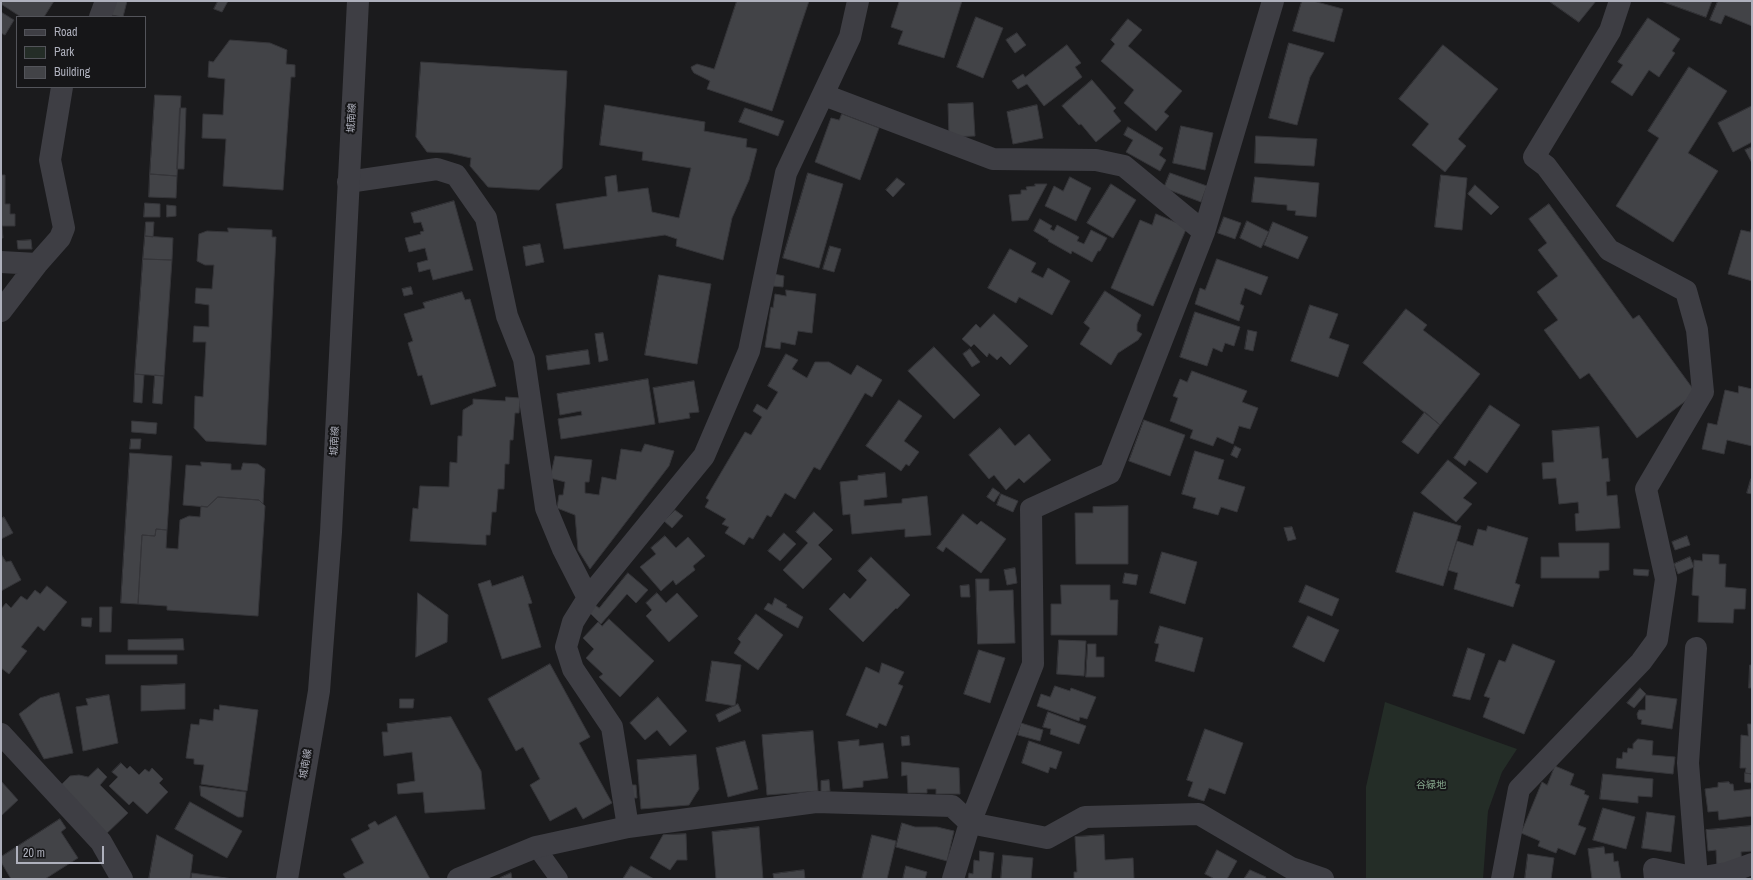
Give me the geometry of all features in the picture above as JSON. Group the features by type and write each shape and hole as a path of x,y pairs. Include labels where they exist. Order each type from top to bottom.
{"street":[{"path":"100,16 106,1"},
{"name":"城南線","path":"287,879 319,691 330,532 358,1"},
{"path":"628,827 612,727 573,669 566,647 573,622 588,598 704,456 748,351 786,173 850,37 858,1"},
{"path":"953,879 970,823 1033,664 1031,509 1110,472 1204,232 1273,1"},
{"path":"1502,879 1518,789 1641,662 1657,640 1666,579 1646,489 1703,392 1697,330 1686,291 1609,250 1546,166 1534,157 1610,31 1620,1"},
{"path":"1,310 37,264 60,238 64,228 50,160 62,88"},
{"path":"824,95 993,159 1096,160 1124,166 1204,232"},
{"path":"348,182 437,169 456,175 486,218 507,316 524,359 546,508 563,549 588,598"},
{"path":"1,262 37,264"},
{"path":"1696,648 1688,764 1698,878"},
{"path":"1,734 101,842 122,879"},
{"path":"458,879 536,846 628,827 816,802 952,806 970,823 1047,838 1086,817 1199,814 1291,868 1323,879"},
{"path":"1655,879 1654,869 1698,878 1727,873 1752,864"}],"lane":[{"path":"536,846 559,879"}],"green space":[{"name":"谷緑地","path":"1385,702 1517,749 1502,772 1488,811 1483,879 1366,879 1366,787"}],"building":[{"path":"1,1 54,1 45,16 19,16 1,4"},
{"path":"115,1 127,1 123,16 111,15"},
{"path":"218,1 228,1 222,12 214,9"},
{"path":"737,1 809,1 772,111 707,89 710,81 694,73 691,67 697,64 714,69"},
{"path":"895,1 962,1 944,58 898,44 903,31 891,27 899,2"},
{"path":"1302,1 1313,1 1343,9 1334,42 1293,31"},
{"path":"1549,1 1596,1 1579,22"},
{"path":"1661,1 1712,1 1706,17"},
{"path":"1718,1 1752,1 1752,26 1725,15 1721,24 1710,20"},
{"path":"1,12 14,20 5,35 1,33"},
{"path":"976,17 1003,28 983,78 957,67"},
{"path":"1648,18 1680,39 1672,51 1675,53 1659,77 1649,70 1632,96 1611,82 1623,65 1618,62"},
{"path":"1128,19 1142,30 1128,46 1182,91 1164,112 1169,116 1156,131 1124,103 1134,90 1101,61 1115,44 1111,40"},
{"path":"1017,33 1026,45 1015,53 1006,40"},
{"path":"230,40 270,43 287,50 286,64 295,65 295,77 291,77 283,190 223,186 226,139 202,138 203,114 223,115 225,79 208,77 209,61 213,62"},
{"path":"1289,43 1324,53 1310,77 1297,125 1269,118"},
{"path":"1067,45 1081,63 1075,67 1082,77 1044,106 1027,84 1018,89 1012,81 1023,74 1025,77"},
{"path":"1443,45 1498,89 1458,139 1466,146 1445,172 1412,145 1429,124 1399,99"},
{"path":"421,62 567,71 562,168 539,190 488,187 470,166 471,158 449,153 427,152 416,137"},
{"path":"1689,67 1727,91 1688,153 1718,171 1673,242 1616,206 1659,138 1648,131"},
{"path":"1092,80 1116,108 1113,111 1121,121 1096,142 1081,124 1079,125 1062,106"},
{"path":"155,95 181,96 177,176 150,174"},
{"path":"973,103 975,136 949,137 948,104"},
{"path":"605,105 705,122 704,131 747,139 746,147 757,149 749,180 732,218 723,260 676,246 677,239 665,235 564,249 556,204 607,196 605,177 616,175 618,192 648,188 652,212 679,218 691,168 642,160 643,152 600,145"},
{"path":"1037,105 1043,138 1013,144 1007,112"},
{"path":"1752,106 1752,142 1733,152 1718,123"},
{"path":"180,108 186,108 184,169 177,169"},
{"path":"745,108 784,121 778,136 739,122"},
{"path":"842,114 879,128 860,180 815,162 831,118 839,120"},
{"path":"1181,126 1213,133 1205,170 1173,163"},
{"path":"1128,127 1163,148 1159,155 1166,160 1160,171 1126,152 1133,140 1124,135"},
{"path":"1256,136 1317,139 1314,166 1255,163"},
{"path":"1752,147 1752,163 1745,150"},
{"path":"808,173 843,184 819,268 783,258"},
{"path":"1170,173 1207,186 1201,202 1164,188"},
{"path":"150,174 177,176 176,198 149,197"},
{"path":"1,175 5,175 5,204 10,204 10,214 15,214 15,226 2,226 3,238 1,238"},
{"path":"1441,175 1467,178 1462,230 1435,227"},
{"path":"1070,177 1091,188 1076,221 1045,206 1054,186 1063,191"},
{"path":"1255,177 1319,183 1316,217 1295,215 1296,211 1287,210 1287,205 1252,202"},
{"path":"897,178 905,184 893,197 886,190"},
{"path":"1035,184 1047,184 1028,220 1012,221 1009,195 1021,194 1021,190 1027,190 1026,187 1035,186"},
{"path":"1111,184 1136,200 1113,238 1087,223"},
{"path":"1475,185 1499,207 1491,215 1468,194"},
{"path":"454,201 473,270 433,280 430,269 419,272 417,263 428,260 425,248 409,252 405,238 421,234 420,232 424,231 421,222 414,223 411,213"},
{"path":"145,203 160,204 160,217 144,217"},
{"path":"1549,204 1633,319 1639,315 1696,393 1637,438 1589,373 1580,379 1544,330 1558,320 1537,292 1558,276 1538,250 1547,243 1529,219"},
{"path":"167,205 176,206 176,216 167,217"},
{"path":"1156,214 1187,227 1153,306 1111,288 1140,220 1152,225"},
{"path":"1224,217 1241,223 1235,239 1218,233"},
{"path":"1040,219 1052,226 1050,229 1054,231 1057,225 1079,237 1077,241 1084,244 1091,230 1107,238 1092,262 1072,251 1071,254 1034,231"},
{"path":"1247,221 1269,232 1261,248 1240,238"},
{"path":"146,222 154,222 153,237 145,236"},
{"path":"1273,222 1308,237 1298,259 1264,245"},
{"path":"1752,227 1752,281 1728,274 1741,230 1750,232"},
{"path":"228,228 272,230 272,237 276,237 266,445 206,441 194,428 195,396 203,397 206,342 193,342 194,326 209,327 209,305 195,303 196,288 212,289 214,265 205,265 197,261 199,234 207,231 228,232"},
{"path":"145,236 173,238 172,260 143,259"},
{"path":"31,240 32,249 18,249 17,241"},
{"path":"540,244 544,262 526,266 523,247"},
{"path":"830,246 841,249 834,272 823,269"},
{"path":"1010,249 1036,263 1031,272 1043,278 1048,268 1070,281 1052,315 1019,297 1016,303 988,288"},
{"path":"143,259 172,260 164,376 135,374"},
{"path":"1217,259 1268,277 1261,295 1245,288 1240,304 1244,306 1239,321 1195,304 1200,288 1205,290"},
{"path":"774,274 784,276 783,287 773,286"},
{"path":"659,275 711,284 697,364 645,355"},
{"path":"411,287 413,294 404,296 402,289"},
{"path":"786,290 816,294 812,333 798,331 795,345 781,342 780,349 765,347 771,307 773,308 775,294 786,296"},
{"path":"1105,291 1141,315 1137,324 1137,331 1142,334 1138,340 1118,353 1111,365 1080,344 1090,328 1084,323"},
{"path":"462,292 465,300 470,299 496,386 431,405 422,375 418,376 408,343 413,341 404,314 425,308 423,303"},
{"path":"1310,305 1338,314 1329,338 1349,345 1338,377 1291,361"},
{"path":"1406,309 1427,325 1423,330 1480,374 1440,425 1363,363"},
{"path":"1195,312 1240,327 1234,346 1225,343 1222,352 1213,348 1207,366 1180,357"},
{"path":"994,314 1028,346 1010,365 1001,356 997,360 989,353 987,357 974,344 971,347 962,339 976,324 980,328"},
{"path":"1248,330 1257,332 1253,351 1245,349"},
{"path":"603,333 608,360 599,362 595,334"},
{"path":"934,347 980,395 954,419 908,371"},
{"path":"970,349 980,362 972,367 963,354"},
{"path":"588,350 590,364 548,370 546,356"},
{"path":"786,354 798,360 792,369 807,378 815,362 829,362 851,375 857,365 882,380 872,397 865,393 820,470 814,467 795,499 785,493 771,517 767,515 753,539 749,537 744,545 725,533 729,527 722,524 726,519 705,507 709,500 706,498 745,432 751,435 762,417 753,411 757,404 767,410 778,392 768,386"},
{"path":"1192,371 1247,391 1242,402 1258,408 1250,429 1239,426 1233,444 1217,437 1213,446 1190,438 1193,430 1170,421 1178,398 1173,396 1180,379 1187,382"},
{"path":"135,374 144,375 142,403 134,402"},
{"path":"155,375 164,376 162,404 153,403"},
{"path":"648,379 655,424 561,439 558,419 582,415 581,411 560,415 557,394"},
{"path":"694,381 699,412 689,413 690,418 659,423 653,388"},
{"path":"1739,386 1752,389 1752,446 1727,440 1724,454 1702,449 1708,423 1717,425 1725,390 1738,393"},
{"path":"506,397 520,398 519,413 515,413 513,440 510,440 509,464 505,464 504,489 498,489 496,512 492,512 490,535 486,535 486,545 410,541 413,508 418,509 420,486 449,487 450,462 457,463 458,436 462,436 463,410 473,404 473,399 505,401"},
{"path":"899,400 922,416 904,441 919,452 909,466 906,464 901,471 866,446"},
{"path":"1490,405 1520,425 1487,473 1469,460 1465,466 1454,458"},
{"path":"1425,412 1440,425 1418,454 1402,442"},
{"path":"1144,420 1185,435 1170,476 1129,461"},
{"path":"132,421 157,423 156,434 132,432"},
{"path":"1599,427 1602,459 1608,458 1610,481 1606,482 1607,496 1617,495 1620,528 1576,531 1575,514 1579,513 1578,502 1559,504 1556,478 1543,479 1542,463 1554,462 1552,431"},
{"path":"1000,428 1015,446 1029,434 1051,460 1024,483 1019,478 1006,490 994,475 989,479 969,455"},
{"path":"131,439 141,439 140,449 130,449"},
{"path":"645,444 674,451 669,466 590,569 578,550 575,515 557,508 559,495 563,495 565,482 550,478 555,456 592,460 589,482 585,482 585,493 599,495 602,477 616,480 621,449 641,452"},
{"path":"1235,446 1241,449 1237,458 1231,455"},
{"path":"1195,451 1224,460 1218,479 1245,487 1237,512 1221,507 1218,515 1193,508 1196,498 1182,494"},
{"path":"130,453 172,456 167,530 156,529 155,536 142,535 138,604 121,603"},
{"path":"1448,460 1477,483 1463,498 1472,504 1456,522 1421,493"},
{"path":"201,462 231,464 231,470 241,470 243,463 258,464 265,469 263,504 259,500 218,497 207,507 183,505 186,465 201,466"},
{"path":"885,473 887,497 864,500 864,506 902,503 902,499 927,496 931,535 905,537 905,529 852,534 850,514 843,515 840,482 858,480 858,476"},
{"path":"1751,479 1752,480 1752,494 1747,493"},
{"path":"993,488 1000,493 994,502 987,497"},
{"path":"1001,494 1018,501 1013,512 997,505"},
{"path":"218,497 259,500 265,506 258,616 167,610 167,606 138,604 142,535 155,536 156,529 167,530 166,548 178,549 180,520 189,516 200,517 201,506 207,507"},
{"path":"1128,506 1128,564 1076,564 1075,513 1093,513 1093,507"},
{"path":"675,510 683,516 672,528 664,521"},
{"path":"814,512 833,530 818,545 832,559 803,589 783,570 808,543 796,532"},
{"path":"1414,512 1461,526 1443,586 1396,572"},
{"path":"963,514 977,525 981,521 1006,539 981,573 946,547 943,552 937,548"},
{"path":"4,517 13,533 1,539 1,519"},
{"path":"1488,526 1528,538 1515,583 1520,585 1513,607 1454,589 1458,573 1448,570 1457,541 1473,546 1478,529 1486,531"},
{"path":"1292,527 1296,539 1288,541 1284,528"},
{"path":"784,533 796,544 780,561 768,551"},
{"path":"665,536 676,548 688,537 705,556 693,566 695,570 676,585 673,580 661,591 640,567 656,554 651,548"},
{"path":"1687,536 1690,545 1675,550 1672,542"},
{"path":"1559,543 1609,543 1609,570 1599,571 1599,578 1541,578 1541,557 1559,557"},
{"path":"1162,552 1197,562 1185,604 1150,593"},
{"path":"1,554 6,562 11,561 21,580 1,591"},
{"path":"1703,554 1719,555 1719,564 1726,564 1725,587 1746,589 1745,609 1734,609 1733,623 1698,622 1699,596 1692,595 1694,560 1702,561"},
{"path":"871,557 910,595 863,642 829,609 844,593 850,599 867,580 858,571"},
{"path":"1690,557 1694,567 1678,574 1674,564"},
{"path":"1015,568 1017,583 1007,585 1004,570"},
{"path":"1634,569 1649,570 1648,576 1634,575"},
{"path":"628,573 648,590 636,603 627,594 601,624 589,612 595,605 599,608"},
{"path":"1125,573 1138,575 1136,585 1123,583"},
{"path":"523,576 532,603 528,604 541,647 502,659 478,584 490,580 492,586"},
{"path":"976,579 989,579 989,591 1013,590 1015,643 978,644"},
{"path":"969,585 970,597 961,597 960,586"},
{"path":"1061,585 1110,585 1110,600 1118,600 1117,635 1051,635 1051,604 1061,604"},
{"path":"1306,585 1339,599 1332,616 1299,602"},
{"path":"47,586 67,602 44,631 38,626 21,647 27,651 9,674 1,668 1,609 6,603 11,608 21,596 27,600 35,590 40,594"},
{"path":"418,593 448,615 447,642 416,657"},
{"path":"657,593 666,603 677,593 698,616 669,642 646,616 652,610 646,603"},
{"path":"775,598 787,605 786,607 803,617 798,628 764,609 768,603 772,605"},
{"path":"100,607 112,607 111,632 100,632"},
{"path":"756,614 783,635 758,670 734,653 741,642 738,639"},
{"path":"1308,616 1339,630 1324,662 1293,647"},
{"path":"82,618 92,618 91,627 82,626"},
{"path":"609,619 654,661 620,697 599,677 603,674 586,658 594,649 583,638 598,622 602,626"},
{"path":"1160,626 1203,638 1194,672 1155,661 1159,644 1155,643"},
{"path":"183,639 184,650 128,650 128,640"},
{"path":"1059,640 1086,641 1084,676 1057,674"},
{"path":"1088,644 1096,644 1096,657 1104,657 1104,677 1086,677"},
{"path":"1513,644 1555,661 1524,734 1483,717 1490,698 1484,696 1499,660 1505,662"},
{"path":"1468,648 1485,654 1470,700 1453,696"},
{"path":"979,650 1005,658 990,703 964,694"},
{"path":"106,655 177,655 177,664 106,664"},
{"path":"712,661 741,665 735,706 706,701"},
{"path":"882,663 904,672 898,684 903,686 886,726 879,723 877,728 846,715 866,667 879,673"},
{"path":"550,664 590,737 579,743 612,803 583,819 576,807 550,821 530,785 540,779 523,747 516,751 488,699"},
{"path":"1750,665 1752,665 1752,688 1749,688"},
{"path":"185,684 185,709 141,711 141,686"},
{"path":"1055,686 1070,691 1071,688 1096,697 1087,719 1080,717 1079,721 1037,706 1041,694 1050,697"},
{"path":"1640,688 1646,694 1634,708 1627,703"},
{"path":"59,693 73,753 44,759 19,714 40,698"},
{"path":"109,695 118,743 83,751 76,707 88,705 86,699"},
{"path":"1646,695 1677,699 1672,729 1641,724 1642,720 1638,719 1637,714 1639,710 1645,710"},
{"path":"658,697 687,731 670,746 657,730 645,740 630,723"},
{"path":"400,699 414,699 413,708 400,708"},
{"path":"738,704 741,711 719,722 716,715"},
{"path":"220,705 258,710 247,791 201,784 204,765 194,764 194,759 186,758 191,724 199,725 200,719 213,721 214,709 219,710"},
{"path":"1048,712 1086,726 1079,744 1050,734 1051,729 1043,727"},
{"path":"451,717 481,771 485,809 425,813 423,792 398,794 397,784 415,781 412,752 384,756 382,732 388,732 387,724"},
{"path":"1021,723 1043,730 1040,741 1018,735"},
{"path":"1748,724 1752,724 1752,774 1745,773 1746,768 1740,768 1741,735 1748,736"},
{"path":"1205,729 1243,743 1225,794 1209,788 1204,801 1188,796 1193,782 1187,780"},
{"path":"813,731 818,791 767,795 762,735"},
{"path":"909,736 910,745 902,746 901,737"},
{"path":"1638,739 1653,741 1652,755 1675,757 1673,774 1616,768 1617,758 1622,759 1623,752 1627,753 1628,748 1633,749 1633,744"},
{"path":"859,740 859,746 883,743 888,778 863,781 863,787 843,789 838,742"},
{"path":"745,741 758,789 728,797 716,748"},
{"path":"1029,741 1062,752 1056,769 1050,767 1048,773 1022,763"},
{"path":"696,755 699,789 689,805 641,809 637,760"},
{"path":"902,762 959,768 960,794 936,794 936,789 927,789 927,793 908,793 907,775 902,776"},
{"path":"121,763 127,769 130,766 139,775 145,769 149,772 152,768 163,779 159,783 168,792 147,814 133,801 129,805 109,786 118,777 112,772"},
{"path":"1555,766 1574,774 1570,785 1585,791 1584,794 1589,796 1578,825 1586,828 1575,855 1558,848 1556,853 1538,846 1540,841 1521,833 1542,782 1547,785"},
{"path":"98,768 107,777 100,785 128,813 104,836 59,787 70,776 79,775 88,777"},
{"path":"1745,773 1752,774 1752,783 1745,782"},
{"path":"1603,774 1653,779 1652,797 1638,796 1638,803 1600,799"},
{"path":"829,780 830,791 821,792 821,781"},
{"path":"1,781 18,800 1,816"},
{"path":"1729,782 1730,784 1733,784 1734,791 1751,789 1752,816 1719,820 1718,811 1708,812 1705,789 1718,787 1718,783"},
{"path":"630,785 636,785 637,798 631,798"},
{"path":"200,786 246,792 243,817 238,817 201,796"},
{"path":"190,802 242,831 227,858 175,829"},
{"path":"1603,808 1635,817 1626,849 1593,840"},
{"path":"1647,812 1675,816 1671,852 1642,848"},
{"path":"396,816 430,879 346,879 343,874 364,863 351,839 370,829 368,825 375,821 378,825"},
{"path":"60,819 66,828 61,832 78,858 45,879 11,879 1,862 1,857"},
{"path":"902,823 915,827 937,827 954,831 947,861 896,847"},
{"path":"1751,826 1752,851 1741,852 1742,867 1717,869 1716,850 1708,851 1706,830"},
{"path":"759,827 763,879 716,879 712,832"},
{"path":"686,834 687,860 677,860 670,870 650,858 663,835"},
{"path":"157,835 193,855 190,879 149,879"},
{"path":"872,835 896,841 887,879 862,879"},
{"path":"1104,835 1105,860 1133,858 1134,879 1074,879 1074,872 1077,872 1075,837"},
{"path":"1604,847 1605,854 1613,853 1614,862 1618,861 1621,879 1592,879 1588,849"},
{"path":"1217,850 1237,861 1227,879 1212,879 1213,878 1205,874"},
{"path":"980,851 994,853 991,879 968,879 969,873 973,874 974,860 979,861"},
{"path":"1528,854 1554,858 1551,879 1525,879"},
{"path":"1003,855 1033,858 1031,879 1001,879"},
{"path":"631,866 654,879 623,879"},
{"path":"906,866 927,872 925,879 903,879"},
{"path":"804,870 805,879 774,879 773,874"},
{"path":"1250,870 1266,877 1265,879 1244,879"},
{"path":"192,873 233,879 191,879"},
{"path":"511,873 512,879 500,879 500,878"}]}
